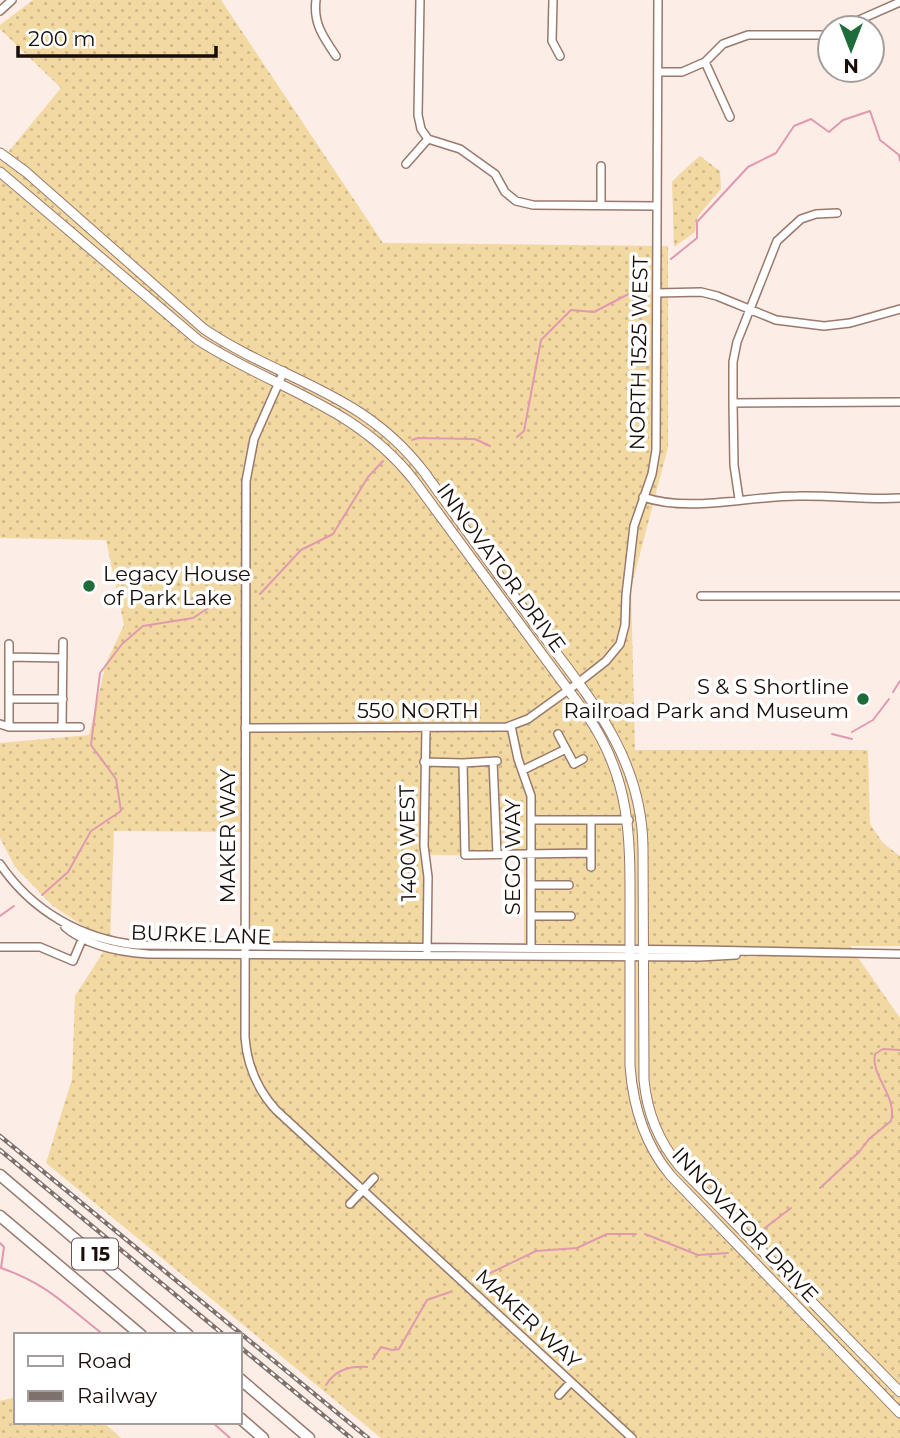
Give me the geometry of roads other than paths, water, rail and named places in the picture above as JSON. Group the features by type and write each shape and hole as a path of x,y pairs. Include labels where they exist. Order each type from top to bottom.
{"highway":[{"name":"I 15","path":"0,1175 186,1333"},
{"name":"I 15","path":"0,1216 139,1333"},
{"path":"242,1381 309,1438"},
{"path":"242,1420 263,1438"}],"main road":[{"name":"INNOVATOR DRIVE","path":"0,153 26,172 195,322 229,345 360,411 401,445 424,472 578,683 611,730 635,785 643,837 644,1080 649,1109 663,1144 686,1173 900,1392"},
{"name":"INNOVATOR DRIVE","path":"0,172 188,333 222,355 349,419 378,442 396,459 568,690 606,746 621,785 628,820 630,1066 639,1118 654,1152 671,1176 900,1413"}],"street":[{"path":"0,11 12,0"},
{"path":"316,0 318,30 336,56"},
{"path":"420,0 418,115 421,129 428,139 460,149 495,174 505,192 516,201 533,205 657,206"},
{"path":"552,0 552,41 559,56"},
{"name":"NORTH 1525 WEST","path":"578,683 606,661 616,650 622,637 634,526 652,474 656,450 658,0"},
{"path":"873,14 900,2"},
{"path":"658,72 682,72 705,62 723,44 748,35 816,34"},
{"path":"705,62 730,117"},
{"path":"406,164 428,139"},
{"path":"601,166 601,205"},
{"path":"739,499 734,465 734,352 777,241 801,219 816,214 837,213"},
{"path":"657,293 701,292 776,320 824,326 850,323 900,309"},
{"name":"MAKER WAY","path":"284,371 258,430 247,469 246,1046 254,1078 263,1095 276,1110 632,1438"},
{"path":"733,403 900,402"},
{"path":"643,498 671,505 796,496 900,498"},
{"path":"701,596 900,596"},
{"path":"62,727 63,642"},
{"path":"9,644 9,727"},
{"path":"9,657 63,658"},
{"name":"550 NORTH","path":"246,729 495,729 528,719 578,683"},
{"path":"9,699 62,699"},
{"path":"0,724 9,727 80,727"},
{"name":"SEGO WAY","path":"511,726 518,760 531,796 531,948"},
{"name":"1400 WEST","path":"426,729 424,762 427,951"},
{"path":"558,734 574,764 583,759"},
{"path":"523,770 566,749"},
{"path":"424,762 495,761 497,854"},
{"path":"463,763 465,855 591,853"},
{"path":"531,820 628,820"},
{"path":"591,820 592,867"},
{"name":"BURKE LANE","path":"0,864 31,901 84,936 137,945 245,950 643,953 713,957 755,953 900,954"},
{"path":"531,885 569,885"},
{"path":"531,916 571,916"},
{"path":"0,947 40,947 72,961 84,936"},
{"name":"BURKE LANE","path":"427,951 531,948 630,953"},
{"path":"350,1204 374,1178"},
{"path":"559,1395 571,1382"}],"waterway":[{"path":"671,259 697,238 697,222 748,167 776,153 794,126 811,119 829,132 843,120 870,111 880,140 899,155 900,161"},
{"path":"517,437 524,431 541,340 571,310 594,312 644,286"},
{"path":"412,440 475,439 490,446"},
{"path":"260,594 301,550 333,534 368,477 383,461"},
{"path":"42,895 68,872 91,831 121,811 116,779 91,745 100,673 122,644 143,626 193,618 230,594"},
{"path":"893,692 900,681"},
{"path":"852,732 873,720 889,699"},
{"path":"832,734 852,739"},
{"path":"0,916 14,906"},
{"path":"820,1188 891,1121 891,1103 876,1070 875,1054 883,1049 900,1050"},
{"path":"757,1234 791,1208"},
{"path":"480,1278 536,1251 577,1248 607,1234 636,1234"},
{"path":"645,1234 698,1255 728,1253"},
{"path":"0,1243 4,1247 1,1268 32,1281 102,1333"},
{"path":"373,1359 381,1347 399,1349 427,1300 450,1292"},
{"path":"326,1385 343,1370 367,1367"},
{"path":"214,1424 230,1438"}],"railway":[{"path":"0,1136 240,1333"},
{"path":"0,1150 222,1333"},
{"path":"242,1335 368,1438"},
{"path":"242,1349 351,1438"}],"place":[{"name":"Legacy House of Park Lake","path":"89,586"},
{"name":"S & S Shortline Railroad Park and Museum","path":"863,699"}]}
